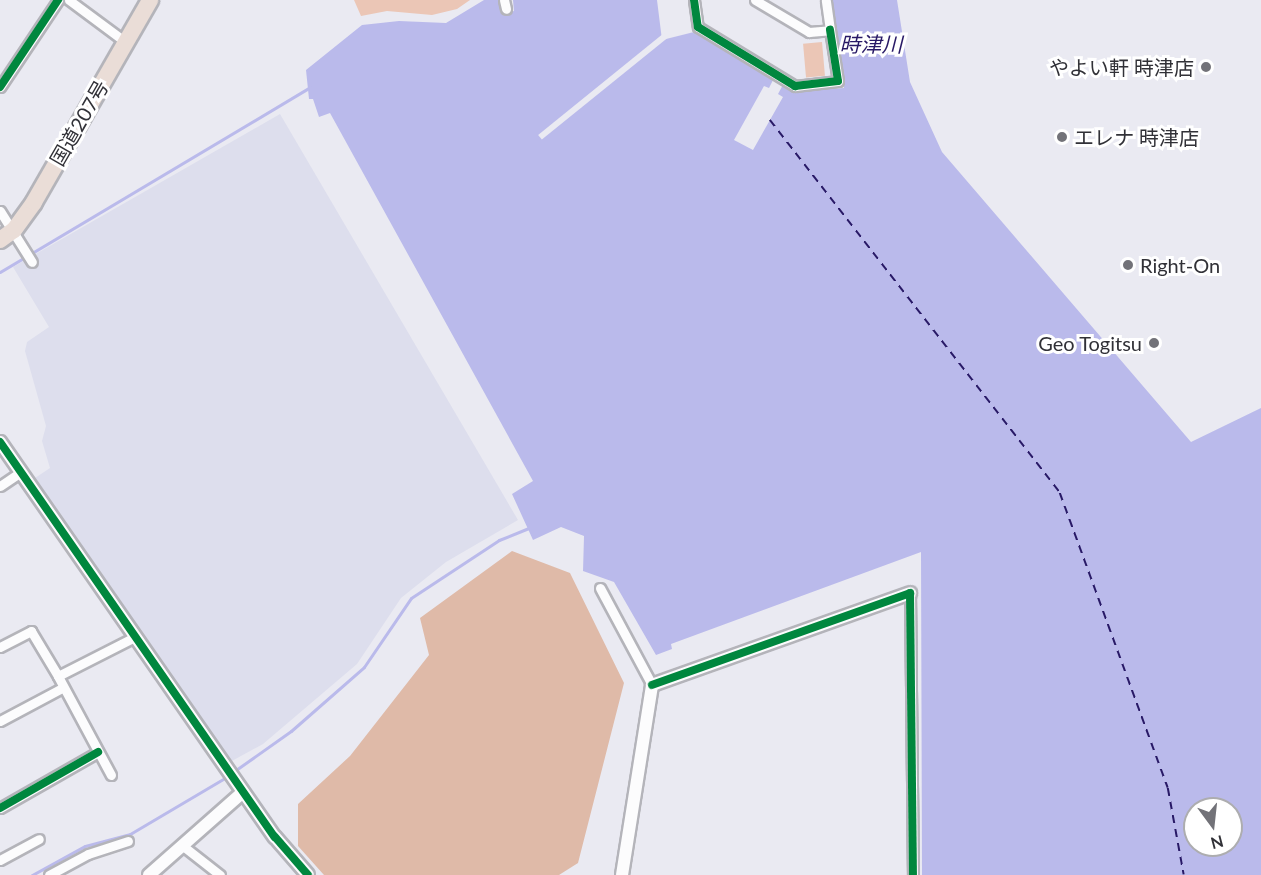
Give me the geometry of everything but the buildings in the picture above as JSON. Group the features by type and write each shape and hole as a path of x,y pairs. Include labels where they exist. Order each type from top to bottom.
{"highway":[{"name":"国道207号","path":"0,240 17,237 150,0"}],"street":[{"path":"0,87 58,0"},
{"path":"69,0 127,43"},
{"path":"694,0 698,27 795,86 838,81 826,0"},
{"path":"755,0 809,32 830,30"},
{"path":"0,211 32,262"},
{"path":"0,442 243,792 308,875"},
{"path":"0,486 21,472"},
{"path":"600,588 652,685 622,875"},
{"path":"652,685 910,593 913,875"},
{"path":"0,647 31,631 111,775"},
{"path":"58,676 135,637"},
{"path":"0,721 62,688"},
{"path":"0,808 98,753"},
{"path":"149,875 243,792"},
{"path":"0,860 39,839"},
{"path":"50,875 88,854 128,841"},
{"path":"183,846 220,875"}],"shaded area":[{"path":"354,0 470,0 457,9 432,15 387,11 361,16"},
{"path":"822,42 825,76 806,78 803,44"},
{"path":"280,114 518,520 446,562 401,598 357,664 263,744 230,762 35,478 50,468 42,441 46,426 25,351 27,342 49,327 13,267"},
{"path":"512,551 570,573 624,683 578,863 559,875 324,875 298,846 298,804 350,756 429,655 420,618"}],"water":[{"name":"時津川","path":"484,0 500,0 502,14 514,11 513,0 657,0 662,40 694,32 795,91 844,88 832,0 897,0 910,82 942,152 1191,442 1261,408 1261,875 922,875 921,552 671,644 672,649 656,655 614,582 583,571 584,536 561,527 533,540 512,494 533,481 330,113 319,117 313,99 309,99 306,70 362,25 399,21 446,23"}],"pier":[{"path":"664,33 668,38 542,140 538,135"},
{"path":"775,76 785,81 778,94 783,97 753,150 734,140 764,86 769,88"}],"waterway":[{"path":"0,272 310,87"},
{"path":"233,772 291,731 364,667 411,598 499,540 529,528"},
{"path":"32,875 85,846 130,834 228,776"}],"ferry route":[{"path":"770,120 1060,493 1168,788 1184,875"}],"cycle path":[{"path":"0,87 58,0"},
{"path":"694,0 698,27 795,86 838,81 830,30"},
{"path":"0,442 275,837 308,875"},
{"path":"652,685 910,593 913,875"},
{"path":"0,808 98,752"}],"place":[{"name":"やよい軒 時津店","path":"1206,67"},
{"name":"エレナ 時津店","path":"1062,137"},
{"name":"Right-On","path":"1128,265"},
{"name":"Geo Togitsu","path":"1154,343"}]}
